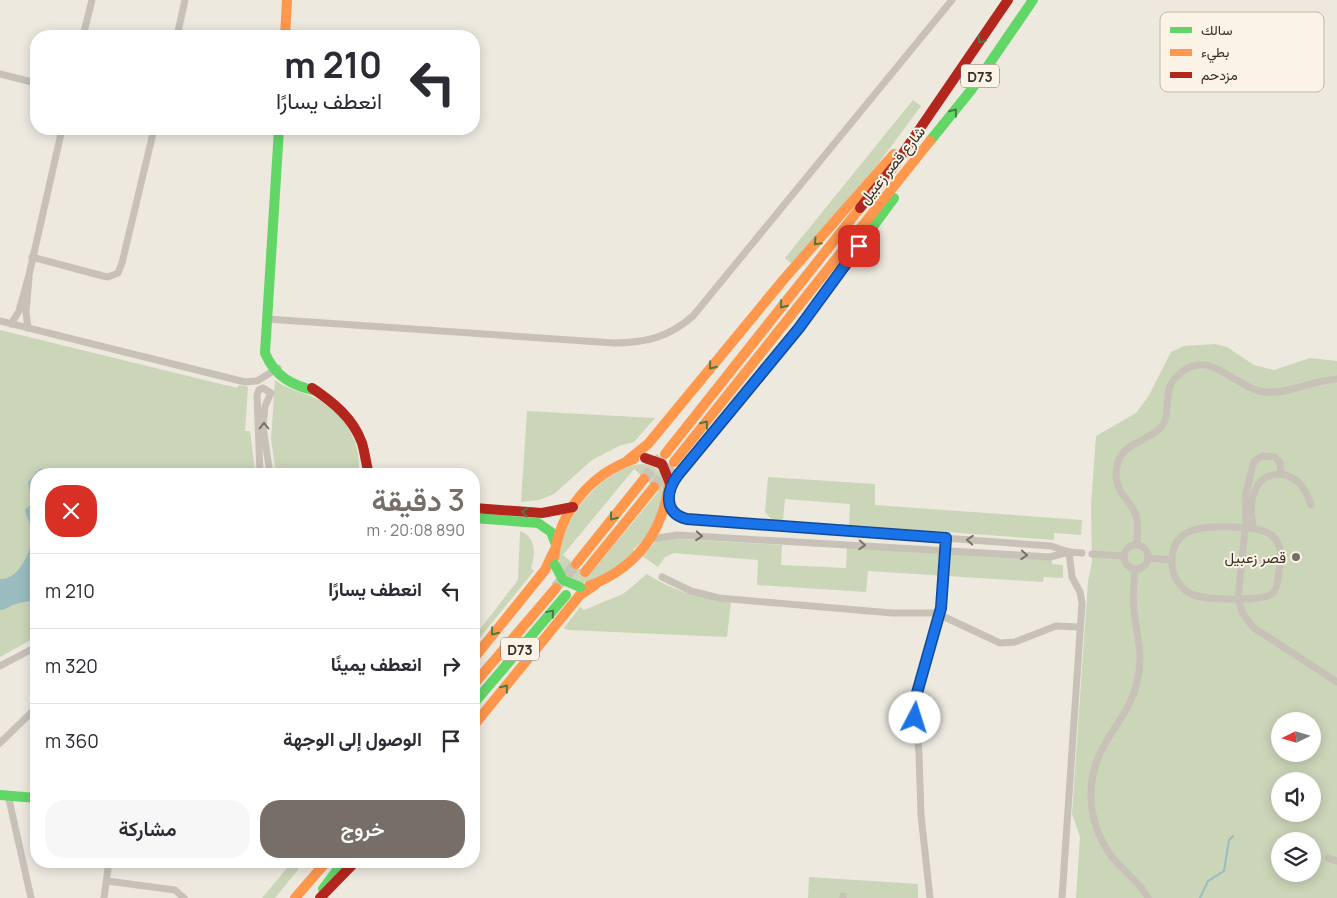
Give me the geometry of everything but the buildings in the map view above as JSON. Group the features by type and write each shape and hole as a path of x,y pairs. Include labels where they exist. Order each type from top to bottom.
{"main road":[{"path":"285,30 287,0"},
{"name":"شارع قصر زعبيل","path":"664,454 895,165 1008,0"},
{"name":"شارع قصر زعبيل","path":"674,462 972,89 1033,0"},
{"path":"279,135 265,353 287,382 317,391 334,402 350,420 362,443 368,468"},
{"path":"480,651 545,570 561,529 573,507 600,477 628,460 648,444 810,249 893,155 909,142"},
{"path":"480,718 580,595 628,565 651,539 661,523 669,489 681,471 799,328 914,171 924,150"},
{"path":"628,460 645,458 662,464 669,489"},
{"path":"365,468 366,462"},
{"path":"576,564 644,479"},
{"path":"585,572 654,487"},
{"path":"480,508 542,513 573,507"},
{"path":"480,518 538,523 551,532 555,548 555,565 558,575 565,583 580,588 595,585"},
{"name":"D73","path":"480,677 556,588"},
{"name":"D73","path":"480,696 566,595"},
{"path":"4,795 30,797"},
{"path":"297,895 314,868"},
{"path":"297,895 321,868"},
{"path":"316,898 339,868"},
{"path":"320,898 349,868"}],"street":[{"path":"84,30 92,0"},
{"path":"178,30 185,0"},
{"path":"267,324 614,343 636,343 667,335 693,316 952,0"},
{"path":"0,75 30,82"},
{"path":"28,328 26,312 32,257 61,135"},
{"path":"32,257 108,277 118,273 121,268 153,135"},
{"path":"12,324 29,275"},
{"path":"0,322 245,382 257,381 276,369"},
{"path":"1137,545 1136,517 1118,489 1117,465 1122,453 1129,446 1162,426 1166,416 1168,391 1178,375 1194,366 1210,366 1251,388 1268,392 1337,379"},
{"path":"260,468 257,395 259,390 263,388 271,393 265,406 264,427 269,468"},
{"path":"1249,528 1245,497 1254,461 1263,456 1277,459 1281,474"},
{"path":"1249,480 1260,480 1270,475 1281,474 1300,483 1311,505"},
{"path":"1260,480 1252,500 1238,598 1243,614 1254,628 1337,682"},
{"path":"669,489 673,512 687,519 1051,546 1069,552 1082,553"},
{"path":"1279,571 1277,584 1271,594 1262,598 1204,598 1191,594 1178,582 1172,560 1178,542 1194,529 1208,526 1249,528 1270,534 1278,545 1281,555"},
{"path":"651,539 677,535 1050,557 1069,552"},
{"path":"930,898 920,815 919,754 915,710 917,693 940,614 946,538"},
{"path":"1137,545 1145,549 1148,558 1144,566 1135,569 1127,565 1124,556 1128,548 1137,545"},
{"path":"1062,898 1082,599 1072,577 1069,552"},
{"path":"1092,554 1124,556"},
{"path":"1148,558 1172,560"},
{"path":"1135,569 1133,602 1140,642 1139,674 1131,702 1098,757 1091,782 1090,800 1096,828 1106,850 1121,869 1142,888 1148,898"},
{"path":"662,577 691,591 719,598 892,613 940,614 995,641 1005,643 1014,642 1050,628 1080,627"},
{"path":"0,666 30,649"},
{"path":"0,743 30,714"},
{"path":"4,795 30,898"},
{"path":"1328,858 1337,861"},
{"path":"104,898 109,868"},
{"path":"107,881 175,890 184,898"},
{"path":"152,888 173,894 178,898"}],"green space":[{"path":"913,100 921,106 875,168 792,264 785,258"},
{"path":"0,330 237,388 239,385 248,387 245,431 250,431 255,468 30,468 30,640 0,657"},
{"path":"1215,344 1227,347 1254,365 1274,370 1310,358 1337,361 1337,898 1076,898 1080,837 1072,814 1088,581 1092,562 1091,505 1096,436 1136,413 1148,397 1171,352 1184,346"},
{"path":"275,380 317,399 335,412 355,441 358,452 359,468 275,468 271,439"},
{"path":"527,411 655,418 634,442 619,446 592,460 554,494 539,500 521,502"},
{"path":"642,464 653,467 660,473 664,493 654,525 647,536 633,550 635,552 621,564 599,578 588,582 578,583 569,581 563,573 559,561 561,544 566,529 586,498 613,474 627,467","holes":["634,469 659,491 588,576 563,555"]},
{"path":"768,477 875,484 875,505 1082,520 1081,535 1054,533 1054,540 849,525 850,504 785,499 783,521 772,520 765,512"},
{"path":"520,531 525,533 532,541 534,557 531,568 534,571 480,638 480,629 518,580"},
{"path":"663,538 782,545 781,565 846,568 847,548 1052,559 1052,564 1063,565 1063,578 1044,577 1043,582 868,571 866,592 757,585 758,560 674,553 665,557 658,567 642,556 656,541"},
{"path":"647,574 667,585 688,593 709,599 731,602 727,637 568,630 564,628 580,607 584,610 623,594"},
{"path":"287,868 299,868 275,898 262,898"},
{"path":"809,877 918,884 918,898 808,898"}],"water":[{"path":"30,505 30,525 25,510"},
{"path":"30,546 30,601 0,610 0,579 13,575 18,570"}],"waterway":[{"path":"1200,898 1208,881 1224,871 1229,840 1233,836"}],"tunnel":[{"path":"644,479 663,455"},
{"path":"654,487 674,462"},
{"path":"1279,571 1281,555"},
{"path":"556,587 576,564"}],"traffic: fast":[{"path":"930,141 972,89 1033,0"},
{"path":"279,135 265,353 274,368 286,379 317,391"},
{"path":"669,490 678,475 799,328 894,198"},
{"path":"480,518 538,523 551,532 556,545"},
{"path":"555,565 563,580 580,587"},
{"path":"480,696 566,595"},
{"path":"0,795 30,798"},
{"path":"323,889 339,868"}],"traffic: slow":[{"path":"285,30 287,0"},
{"path":"674,462 930,141"},
{"path":"628,460 648,444 784,279 894,154"},
{"path":"665,454 860,208"},
{"path":"554,558 562,525 579,497 604,474 634,459"},
{"path":"576,564 644,479"},
{"path":"589,586 621,569 645,546 661,517 669,482"},
{"path":"585,572 654,487"},
{"path":"480,651 545,570 554,551"},
{"path":"480,718 580,595 595,585"},
{"path":"480,677 556,588"},
{"path":"295,898 321,868"}],"traffic: jam":[{"path":"860,208 895,165 1008,0"},
{"path":"312,388 335,405 348,418 362,443 368,468"},
{"path":"645,458 662,464 669,481"},
{"path":"480,508 542,513 573,507"},
{"path":"320,898 349,868"}],"place":[{"name":"قصر زعبيل","path":"1296,557"}],"route":[{"path":"859,246 799,328 678,475 669,490 668,502 670,508 677,516 687,519 946,538 941,608 917,693 915,718"}]}
